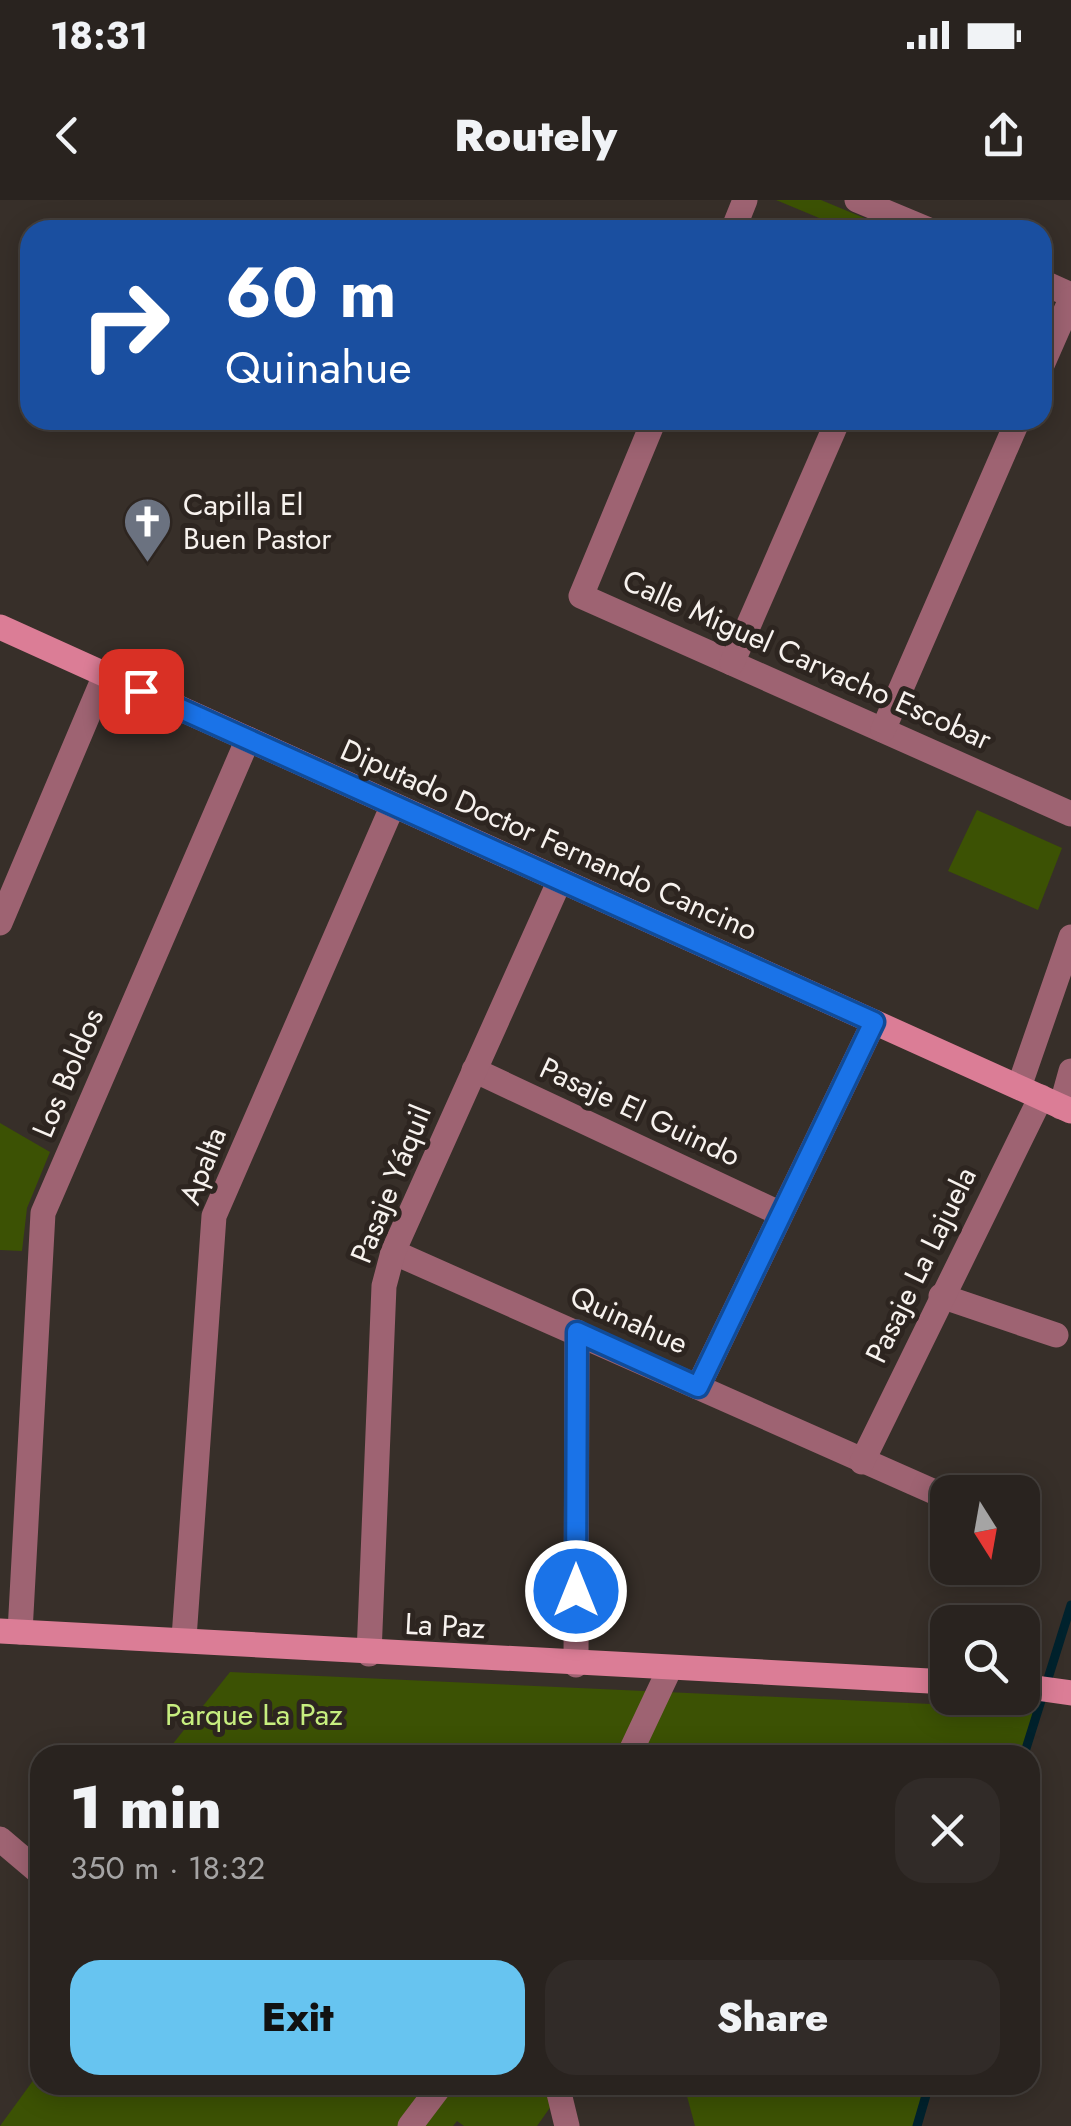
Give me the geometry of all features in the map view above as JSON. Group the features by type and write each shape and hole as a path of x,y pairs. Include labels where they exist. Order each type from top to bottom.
{"street":[{"path":"857,200 903,220"},
{"path":"1052,341 1071,297"},
{"name":"Calle Miguel Carvacho Escobar","path":"650,430 580,596 1071,814"},
{"path":"732,663 834,430"},
{"path":"882,730 1014,430"},
{"name":"Diputado Doctor Fernando Cancino","path":"0,627 1048,1100"},
{"path":"0,923 105,675"},
{"name":"Los Boldos","path":"10,1631 43,1213 248,740"},
{"name":"Apalta","path":"184,1638 214,1216 393,805"},
{"name":"Pasaje Yáquil","path":"369,1654 384,1286 393,1252 560,880"},
{"path":"1048,1100 1071,936"},
{"path":"698,1387 874,1022"},
{"name":"Pasaje El Guindo","path":"474,1070 779,1213"},
{"path":"1048,1100 1071,1070"},
{"name":"Pasaje La Lajuela","path":"862,1462 940,1296 1048,1100"},
{"name":"Quinahue","path":"393,1252 930,1490"},
{"path":"940,1296 1056,1335"},
{"path":"576,1665 577,1332"},
{"name":"La Paz","path":"10,1631 184,1638 369,1654 930,1681"},
{"path":"634,1745 670,1668"},
{"path":"1040,1688 1068,1692"},
{"path":"0,1839 30,1864"},
{"path":"410,2126 433,2095"},
{"path":"559,2095 564,2124"}],"green space":[{"path":"776,200 821,200 869,220 824,220"},
{"path":"977,810 1062,848 1038,910 948,871"},
{"path":"0,1123 50,1152 27,1208 22,1251 0,1250"},
{"name":"Parque La Paz","path":"230,1672 930,1704 930,1715 1036,1715 1027,1745 172,1745"},
{"path":"30,2085 30,2095 559,2095 537,2126 464,2126 457,2121 453,2126 0,2126"},
{"path":"687,2095 926,2095 917,2126 695,2126"}],"waterway":[{"path":"1027,1745 1071,1605"},
{"path":"917,2126 926,2095"}],"place":[{"name":"Capilla El Buen Pastor","path":"148,564"}],"route":[{"path":"141,691 874,1022 698,1387 577,1332 576,1591"}]}
